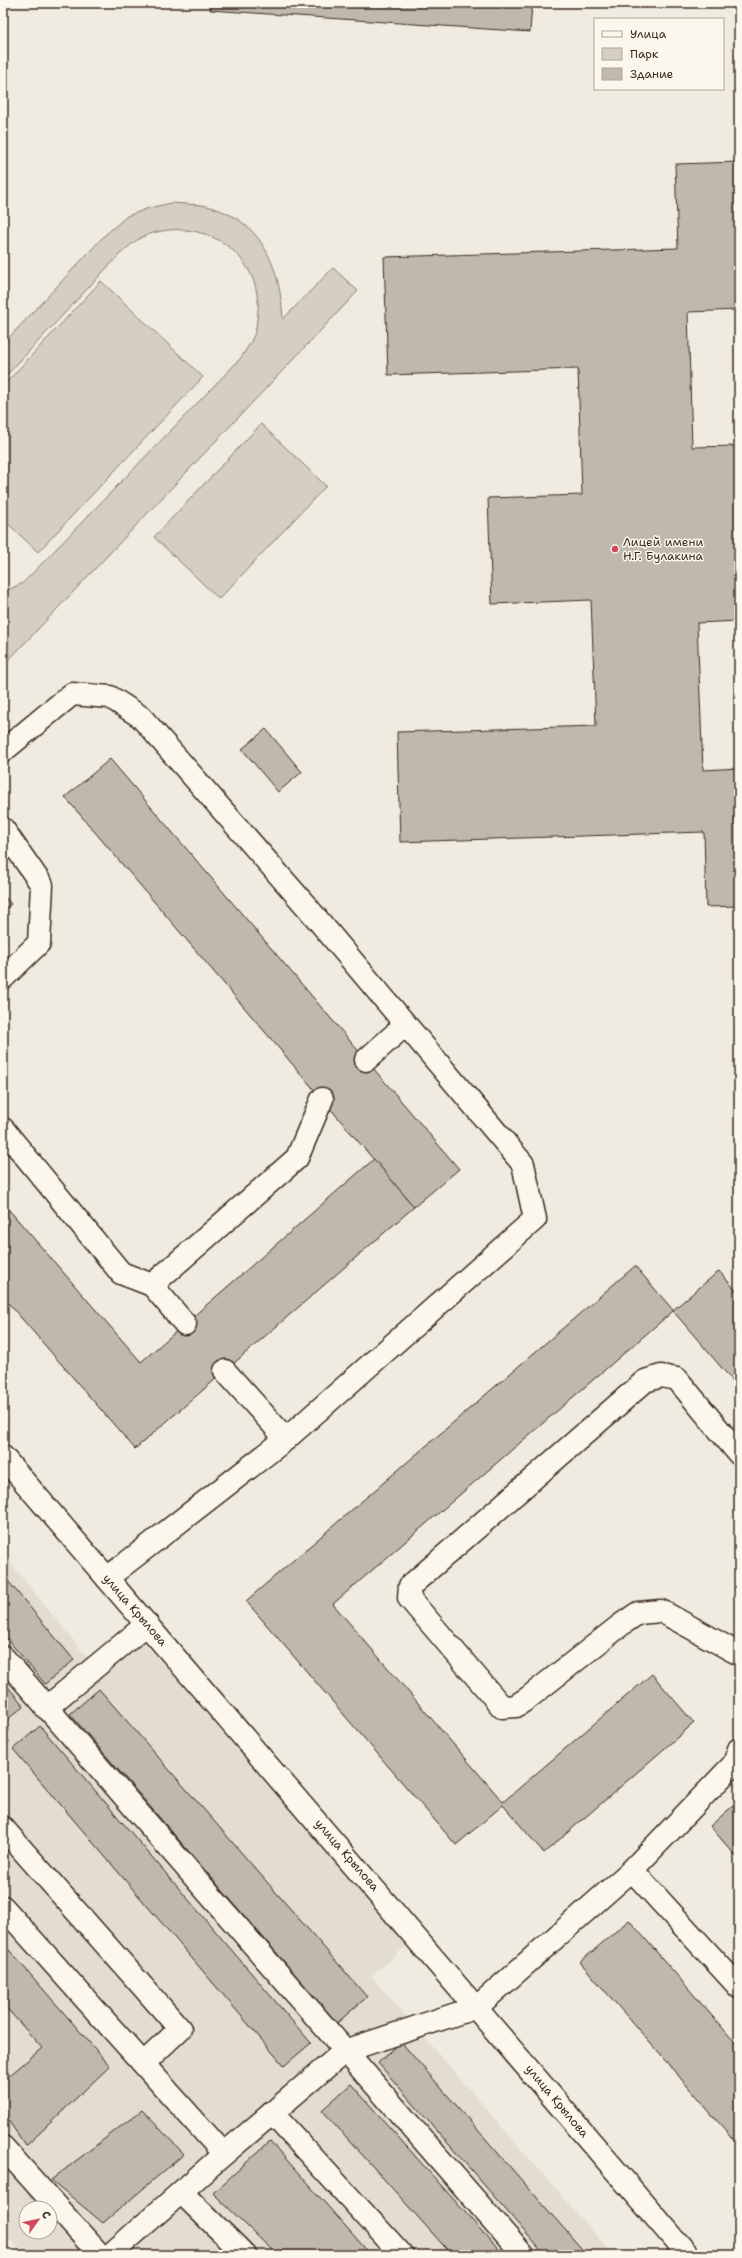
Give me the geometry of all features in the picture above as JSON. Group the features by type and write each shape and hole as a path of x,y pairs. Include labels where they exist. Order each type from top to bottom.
{"street":[{"path":"3,751 72,694 110,697 141,717 307,907 522,1164 535,1219 286,1439 107,1578"},
{"path":"3,828 42,885 39,943 3,978"},
{"path":"366,1060 405,1025"},
{"path":"152,1285 297,1158 322,1099"},
{"path":"3,1129 122,1273 152,1285 185,1324"},
{"path":"225,1371 286,1439"},
{"path":"739,1454 677,1379 661,1376 644,1381 410,1586 408,1598 502,1707 516,1706 528,1698 638,1613 661,1611 739,1654"},
{"name":"улица Крылова","path":"3,1457 477,2007 688,2255"},
{"path":"46,1708 147,1624"},
{"path":"3,1657 523,2255"},
{"path":"110,2255 224,2154 345,2051 477,2007 632,1870 738,1760"},
{"path":"3,1828 180,2029 144,2063"},
{"path":"632,1870 739,1987"},
{"path":"3,1907 224,2154"},
{"path":"272,2113 402,2255"},
{"path":"3,2147 100,2255"},
{"path":"181,2192 245,2255"}],"shaded area":[{"path":"3,1554 91,1662 131,1627 407,1945 371,1976 613,2255 26,2255 3,2233"}],"green space":[{"path":"171,203 202,205 222,211 239,220 253,232 264,246 272,262 281,299 283,319 333,268 358,291 3,666 3,592 23,583 240,359 255,333 258,297 252,277 242,260 228,246 210,236 190,231 169,230 147,235 135,241 118,256 3,379 3,344 105,235 127,216 149,208"},
{"path":"101,281 203,377 38,552 3,519 3,386"},
{"path":"261,424 326,486 219,599 154,537"}],"building":[{"path":"211,3 532,3 530,32 210,10"},
{"name":"Лицей имени Н.Г. Булакина","path":"739,162 739,310 688,312 692,447 739,446 739,621 697,623 703,770 739,768 739,906 706,907 704,832 400,842 397,732 596,726 591,600 492,604 488,498 582,495 578,369 388,375 384,257 678,248 675,164"},
{"path":"266,729 302,772 278,792 242,749"},
{"path":"110,759 459,1169 414,1207 65,797"},
{"path":"3,895 11,904 3,911"},
{"path":"374,1159 414,1207 135,1449 3,1297 3,1203 141,1362"},
{"path":"635,1266 673,1310 719,1271 739,1294 739,1388 673,1311 333,1604 503,1802 652,1674 694,1723 544,1853 503,1805 456,1845 246,1601"},
{"path":"3,1575 74,1660 45,1684 3,1634"},
{"path":"3,1681 24,1706 3,1723"},
{"path":"99,1689 367,1997 337,2023 70,1714"},
{"path":"40,1726 311,2043 284,2066 13,1749"},
{"path":"735,1804 739,1808 739,1860 710,1826"},
{"path":"629,1920 739,2047 739,2146 580,1962"},
{"path":"3,1943 110,2066 26,2146 3,2113 3,2081 42,2048 3,2004"},
{"path":"401,2042 587,2255 545,2255 378,2063"},
{"path":"351,2084 503,2255 452,2255 322,2110"},
{"path":"142,2110 184,2154 103,2223 51,2180"},
{"path":"270,2141 371,2255 277,2255 213,2193"}],"place":[{"name":"Лицей имени Н.Г. Булакина","path":"615,549"}]}
